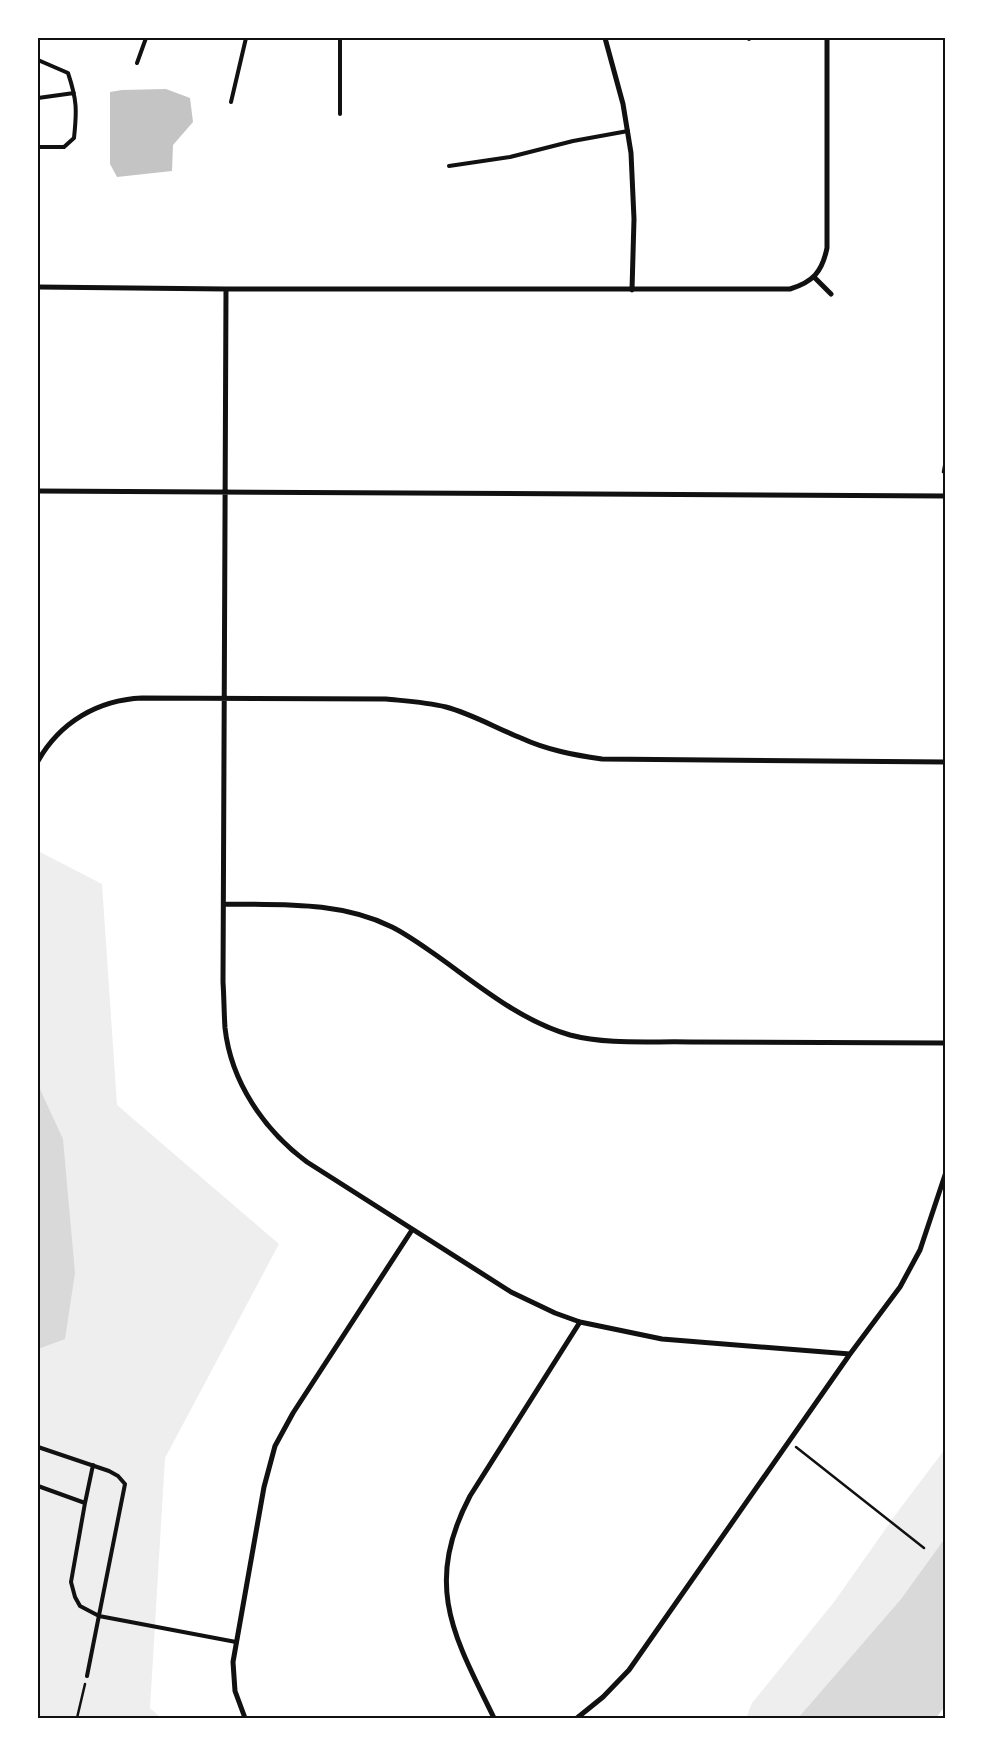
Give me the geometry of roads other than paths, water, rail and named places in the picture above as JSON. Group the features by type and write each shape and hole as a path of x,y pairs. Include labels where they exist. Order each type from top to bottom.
{"street":[{"path":"605,38 623,104 631,153 633,185 632,290"},
{"path":"38,287 786,290 802,286 814,277 823,264 827,248 827,38"},
{"path":"814,277 831,294"},
{"path":"226,289 223,982 225,1028 234,1064 249,1098 270,1128 294,1152 412,1230 511,1292 556,1313 580,1322 662,1339 850,1354"},
{"path":"38,491 946,496"},
{"path":"38,761 48,745 64,728 86,712 106,704 118,700 142,698 224,698 386,699 422,702 446,707 469,715 521,739 544,747 573,755 602,758 946,762"},
{"path":"224,904 324,906 372,918 410,937 528,1018 554,1030 584,1038 616,1041 946,1043"},
{"path":"577,1718 603,1698 629,1670 850,1354 900,1287 912,1267 929,1226 946,1172"},
{"path":"244,1716 234,1691 233,1676 236,1642 264,1487 275,1446 293,1413 412,1230"},
{"path":"494,1718 458,1644 450,1617 446,1585 449,1551 461,1514 470,1496 580,1322"}],"lane":[{"path":"137,63 146,38"},
{"path":"231,102 246,38"},
{"path":"340,38 340,114"},
{"path":"38,60 68,72 77,110 74,138 64,147 38,147"},
{"path":"38,98 74,93"},
{"path":"449,166 510,157 573,141 628,131"},
{"path":"38,1447 108,1470 118,1476 124,1484 87,1676"},
{"path":"92,1465 71,1582 75,1597 80,1606 100,1616 236,1642"},
{"path":"38,1486 85,1503"}]}
